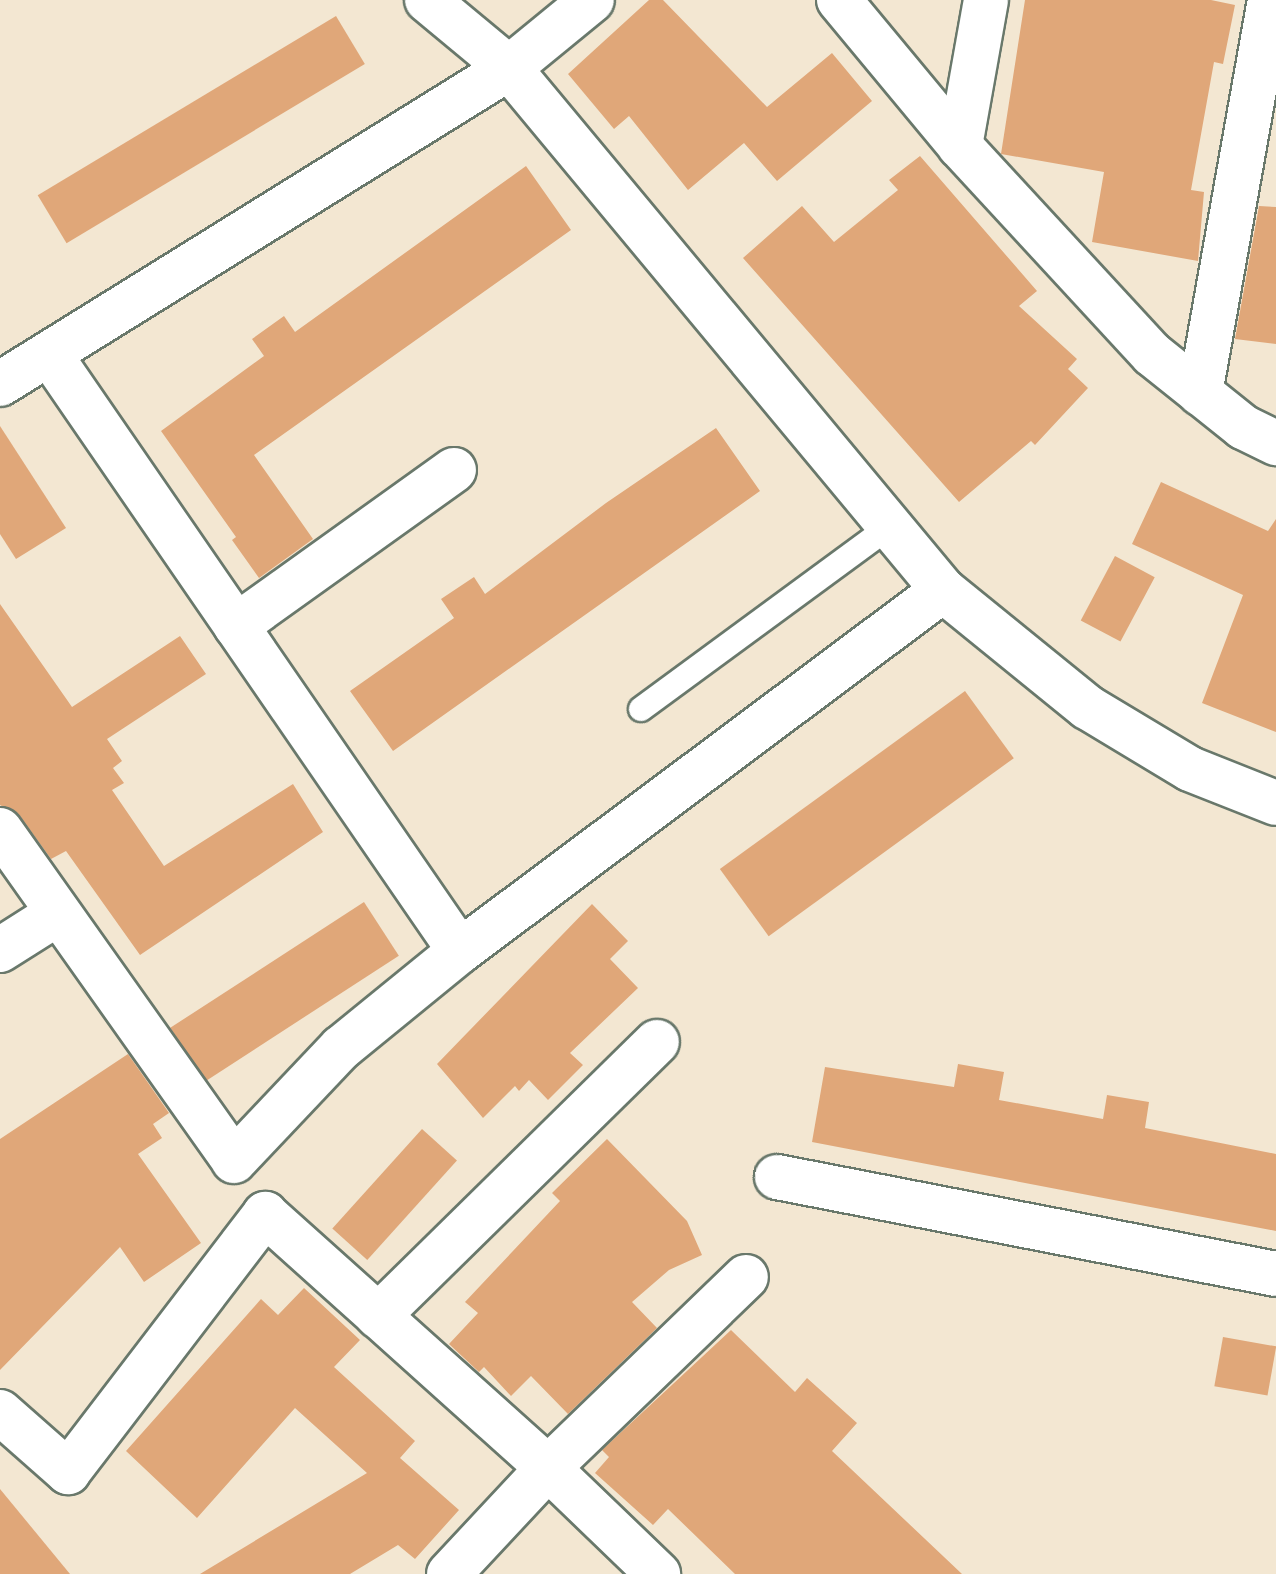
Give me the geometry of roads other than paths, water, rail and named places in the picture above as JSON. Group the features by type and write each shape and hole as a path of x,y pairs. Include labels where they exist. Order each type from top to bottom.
{"street":[{"path":"427,0 509,68 943,590 1087,707 1190,769 1276,803"},
{"path":"0,384 509,68 592,0"},
{"path":"839,0 960,146 1152,354 1243,427 1276,443"},
{"path":"960,146 986,0"},
{"path":"1200,393 1270,0"},
{"path":"50,355 460,951"},
{"path":"236,626 454,470"},
{"path":"0,830 234,1161 341,1048 460,951 943,590"},
{"path":"0,950 57,914"},
{"path":"378,1316 657,1042"},
{"path":"777,1177 1276,1274"},
{"path":"0,1412 68,1472 265,1214 548,1468 658,1574"},
{"path":"449,1574 548,1468 746,1277"}],"lane":[{"path":"641,709 890,526"}]}
